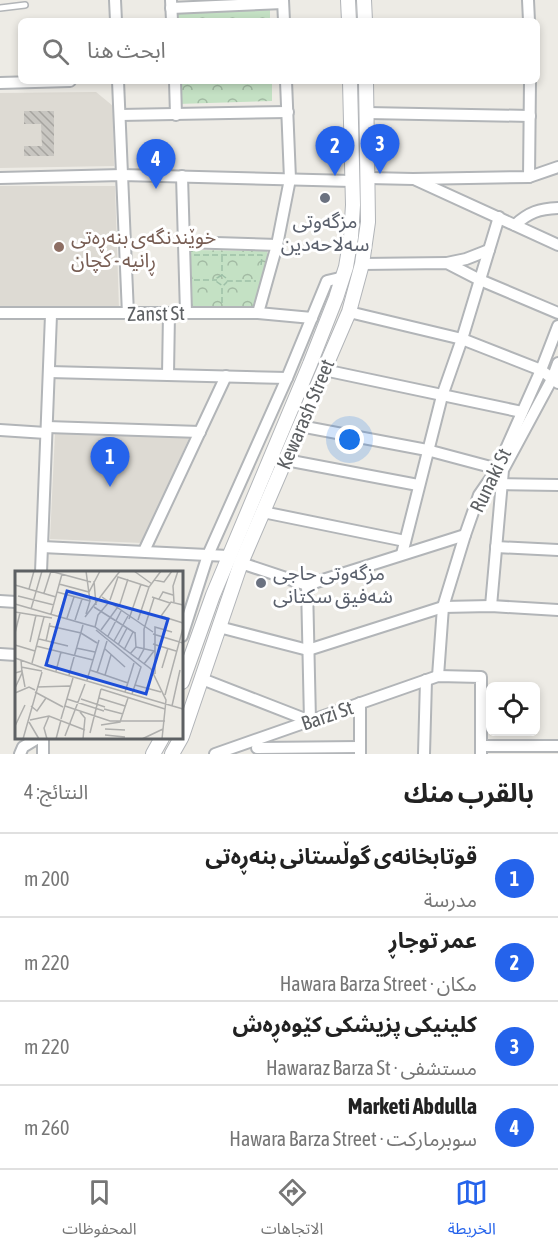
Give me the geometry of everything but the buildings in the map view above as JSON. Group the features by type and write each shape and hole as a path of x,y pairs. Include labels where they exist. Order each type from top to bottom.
{"main road":[{"path":"348,0 349,18"},
{"path":"364,0 365,18"},
{"name":"Kewarash Street","path":"183,679 228,556 344,277 351,237 350,84"},
{"name":"Kewarash Street","path":"183,731 242,563 349,312 362,264 369,222 366,84"},
{"path":"213,595 228,601"},
{"path":"153,754 161,739"},
{"name":"Kewarash Street","path":"172,754 180,739"}],"street":[{"path":"115,0 116,18"},
{"path":"528,0 529,18"},
{"path":"171,4 283,1 284,18"},
{"path":"0,83 18,82"},
{"path":"118,84 128,314"},
{"path":"175,84 176,115"},
{"path":"258,313 277,244 290,179 286,84"},
{"path":"529,177 530,84"},
{"path":"120,115 288,112"},
{"path":"367,113 530,116"},
{"path":"369,178 529,177 558,167"},
{"path":"0,178 122,175 352,181"},
{"path":"182,176 186,313"},
{"path":"412,179 558,245"},
{"path":"515,225 528,213 540,208 558,208"},
{"path":"402,554 442,396 499,217"},
{"path":"183,242 277,244"},
{"path":"362,264 447,263 489,250"},
{"path":"447,263 480,280 558,313"},
{"path":"183,628 186,606 287,378 327,281 344,277"},
{"path":"349,312 462,339 541,369 555,381"},
{"name":"Zanst St","path":"0,313 51,315 258,313 312,318"},
{"path":"168,375 169,313"},
{"path":"41,571 51,315"},
{"name":"Runaki St","path":"500,470 558,326"},
{"name":"Runaki St","path":"438,676 443,608 479,495 500,470 555,381 558,363"},
{"path":"324,370 522,412"},
{"path":"49,372 287,378"},
{"path":"144,551 226,376"},
{"path":"300,426 428,450 500,470 501,485 491,606"},
{"path":"0,430 200,432"},
{"path":"286,460 418,485"},
{"path":"487,484 558,484"},
{"path":"263,512 405,541"},
{"path":"242,563 307,585 465,535"},
{"path":"42,547 228,556"},
{"path":"496,547 558,550"},
{"path":"202,679 310,721 307,585"},
{"path":"0,601 15,602"},
{"path":"219,627 308,650 443,608 491,606 558,610"},
{"path":"0,654 15,655"},
{"name":"Barzi St","path":"215,754 257,747 310,721 438,676 481,677 481,750"},
{"path":"424,754 426,680"},
{"path":"257,747 360,750 360,703"},
{"path":"20,754 23,747 36,739"},
{"path":"481,750 558,746"}],"lane":[{"path":"0,8 24,5"}],"path":[{"path":"193,263 193,255 262,255 259,273"},
{"path":"193,280 217,280 222,275 222,255"},
{"path":"222,275 227,282"},
{"path":"217,280 222,286 222,306"},
{"path":"222,286 227,282 257,281 256,285"}],"shaded area":[{"path":"96,92 113,106 114,166 0,168 0,93"},
{"name":"خوێندنگەی بنەڕەتی ڕانیە - کچان","path":"0,186 115,186 119,309 0,308"},
{"path":"55,433 190,436 142,543 50,539"}],"green space":[{"path":"270,7 270,18 176,18 175,9"},
{"path":"177,84 272,84 272,101 178,104"},
{"path":"189,250 267,251 268,256 255,308 190,309"}],"place":[{"name":"كلینیكی پزیشكی كێوەڕەش","path":"380,174"},
{"name":"عمر توجاڕ","path":"335,176"},
{"name":"Marketi Abdulla","path":"156,189"},
{"name":"مزگەوتی سەلاحەدین","path":"325,198"},
{"name":"خوێندنگەی بنەڕەتی ڕانیە - کچان","path":"59,247"},
{"name":"قوتابخانه‌ی گوڵستانی بنه‌ڕه‌تی","path":"110,487"},
{"name":"مزگەوتی حاجی شەفیق سکتانی","path":"261,583"}]}
